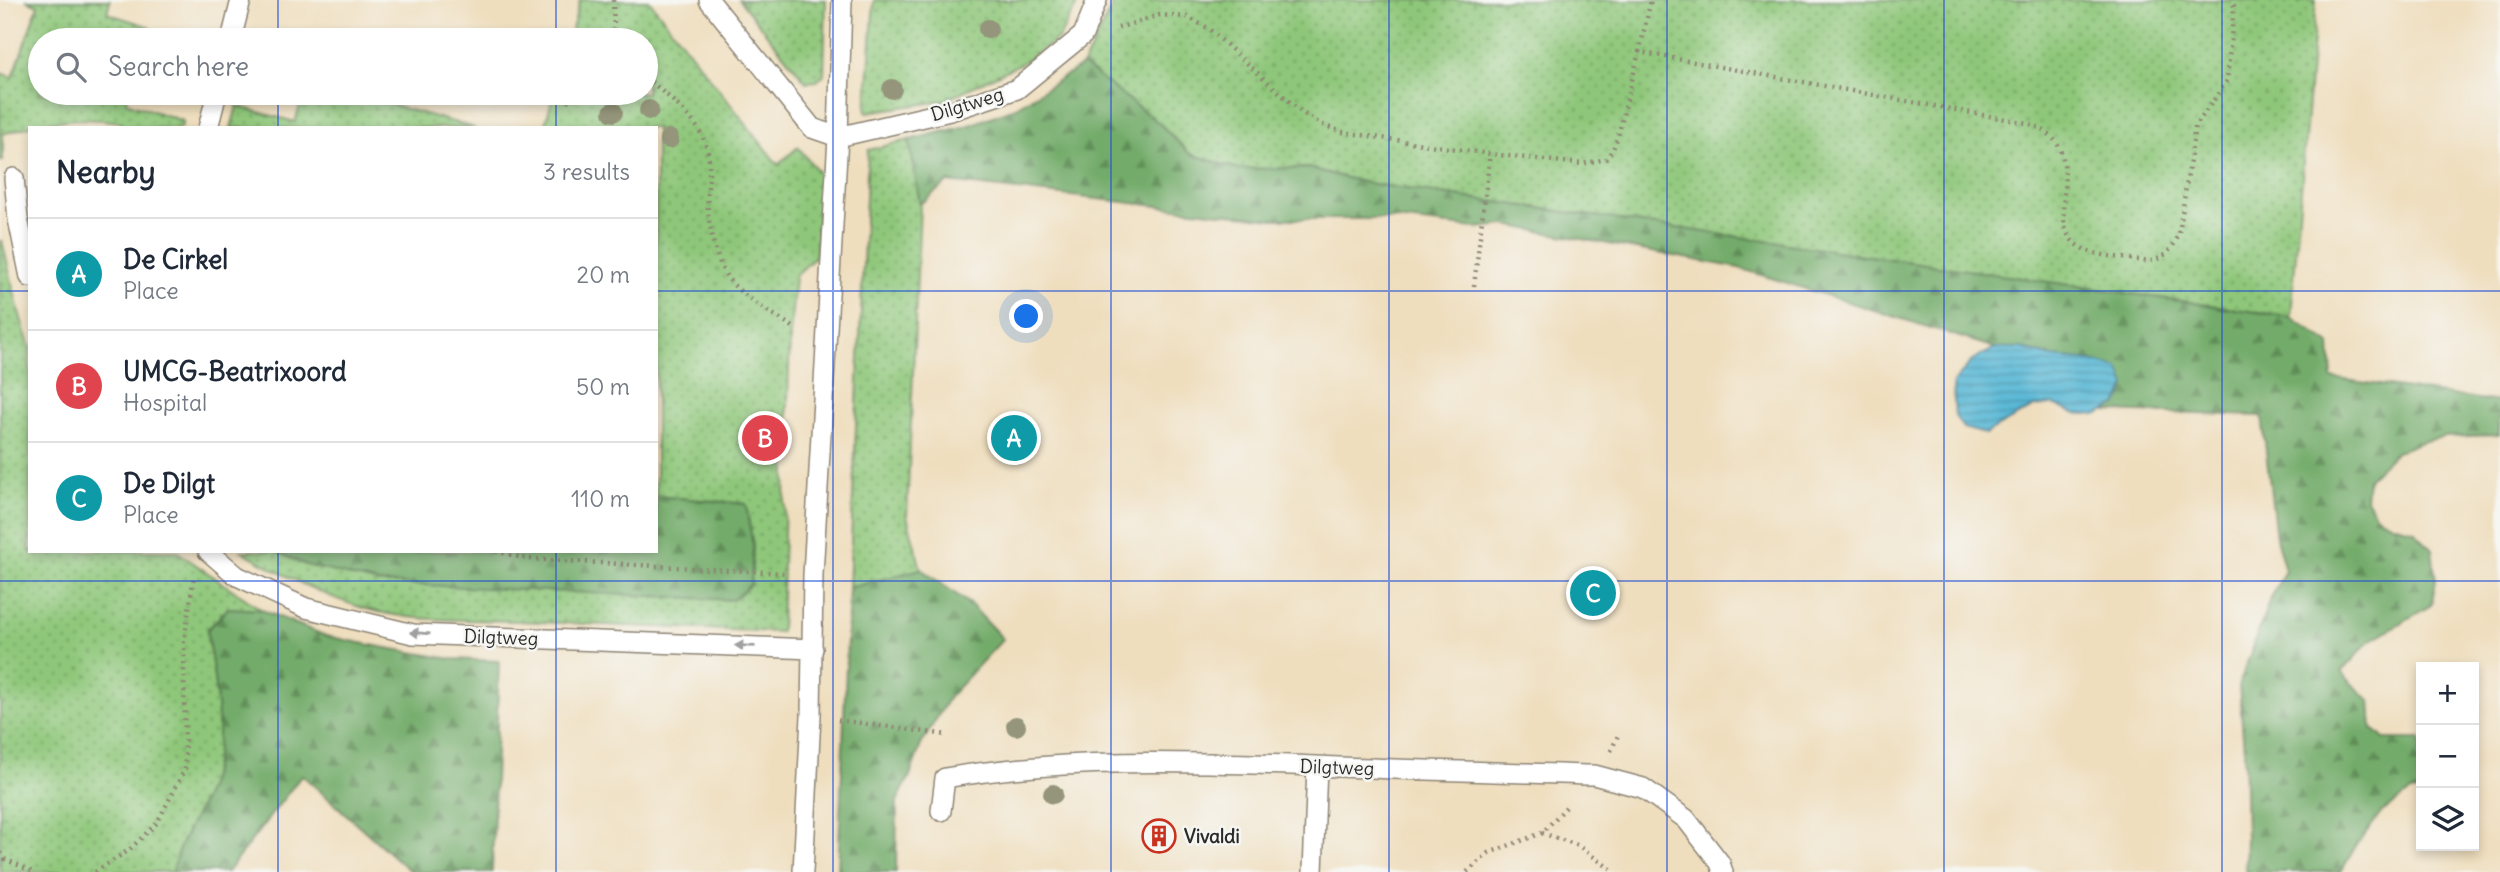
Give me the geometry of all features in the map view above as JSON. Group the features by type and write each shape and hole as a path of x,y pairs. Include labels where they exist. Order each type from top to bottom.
{"lane":[{"path":"234,28 241,0"},
{"path":"709,0 811,128 838,137"},
{"path":"803,872 811,716 813,575 838,137 842,0"},
{"name":"Dilgtweg","path":"838,137 950,111 1017,89 1083,35 1097,0"},
{"path":"209,126 214,105"},
{"path":"15,178 18,219 28,267"},
{"name":"Dilgtweg","path":"203,558 306,608 413,634 813,649"},
{"name":"Dilgtweg","path":"942,811 945,778 996,770 1105,764 1237,763 1594,775 1643,788 1686,819 1720,863 1723,872"},
{"path":"1313,872 1317,766"}],"path":[{"path":"613,0 614,28"},
{"path":"1083,35 1160,15 1187,17 1208,28 1301,112 1320,124 1359,136 1490,155 1582,164 1606,159 1613,149 1651,0"},
{"path":"1639,52 2038,127 2058,144 2063,157 2066,170 2063,215 2065,232 2089,252 2150,261 2173,249 2179,234 2195,127 2227,81 2234,6 2231,0"},
{"path":"658,88 690,117 705,141 710,174 708,209 713,241 727,277 750,298 825,348"},
{"path":"1474,286 1490,155"},
{"path":"504,553 527,559 813,575"},
{"path":"95,872 129,850 157,823 184,769 184,642 191,590 203,558"},
{"path":"811,716 948,735"},
{"path":"1608,759 1619,733"},
{"path":"1467,872 1489,853 1542,833 1575,796"},
{"path":"1542,833 1577,845 1615,872"},
{"path":"0,853 5,859 33,872"}],"green space":[{"path":"26,0 110,0 107,13 150,27 30,28 38,5"},
{"path":"580,0 649,0 778,165 798,147 820,174 816,256 795,276 790,334 781,632 401,616 363,608 331,597 246,553 279,553 306,565 733,600 746,504 658,496 658,126 545,126 551,105 658,105 658,28 572,28"},
{"path":"739,0 826,0 824,75 817,81 806,82"},
{"path":"874,0 1077,0 1059,38 1024,62 943,101 866,112"},
{"path":"1115,0 2316,0 2291,317 1366,183 1308,168 1238,169 1190,154 1159,123 1083,65"},
{"path":"28,34 28,105 135,105 183,121 182,126 122,126 121,122 75,119 28,126 3,134 3,161 0,161 0,73 13,77"},
{"path":"1083,65 1159,123 1190,154 1238,169 1308,168 1366,183 2291,317 2330,344 2332,378 2500,402 2499,435 2443,437 2421,442 2396,452 2368,479 2366,499 2376,516 2414,530 2432,549 2436,581 2431,605 2370,641 2342,671 2370,700 2372,728 2384,739 2416,739 2416,791 2382,812 2355,847 2341,872 2245,872 2244,750 2239,685 2268,605 2285,570 2276,538 2262,416 2104,411 2117,405 2092,361 2052,357 2021,348 1995,348 1739,268 1506,225 1475,228 1396,219 1272,219 948,182 920,204 909,140 970,125 1016,107"},
{"path":"300,105 392,105 468,126 232,126 237,106 295,122"},
{"path":"909,140 920,204 907,516 921,569 849,588 868,150"},
{"path":"2,241 28,340 28,553 179,553 262,610 228,608 207,630 218,709 217,749 208,788 183,840 173,872 0,872"},
{"path":"658,496 746,504 753,546 751,584 733,600 379,583 306,565 279,553 658,553"},
{"path":"921,569 971,605 1003,639 949,697 921,745 897,801 896,872 838,872 849,588"},
{"path":"228,608 262,610 326,636 381,647 452,659 499,661 492,872 411,872 302,775 227,872 173,872 179,850 204,798 214,769 218,709 207,630"}],"water":[{"path":"1995,348 2021,348 2052,357 2092,361 2119,368 2126,386 2117,405 2096,415 2074,413 2052,404 2034,407 1985,434 1963,428 1955,416 1953,383 1972,361"}],"place":[{"name":"UMCG-Beatrixoord","path":"765,438"},
{"name":"De Cirkel","path":"1014,438"},
{"name":"De Dilgt","path":"1593,593"},
{"name":"Vivaldi","path":"1159,836"}]}
